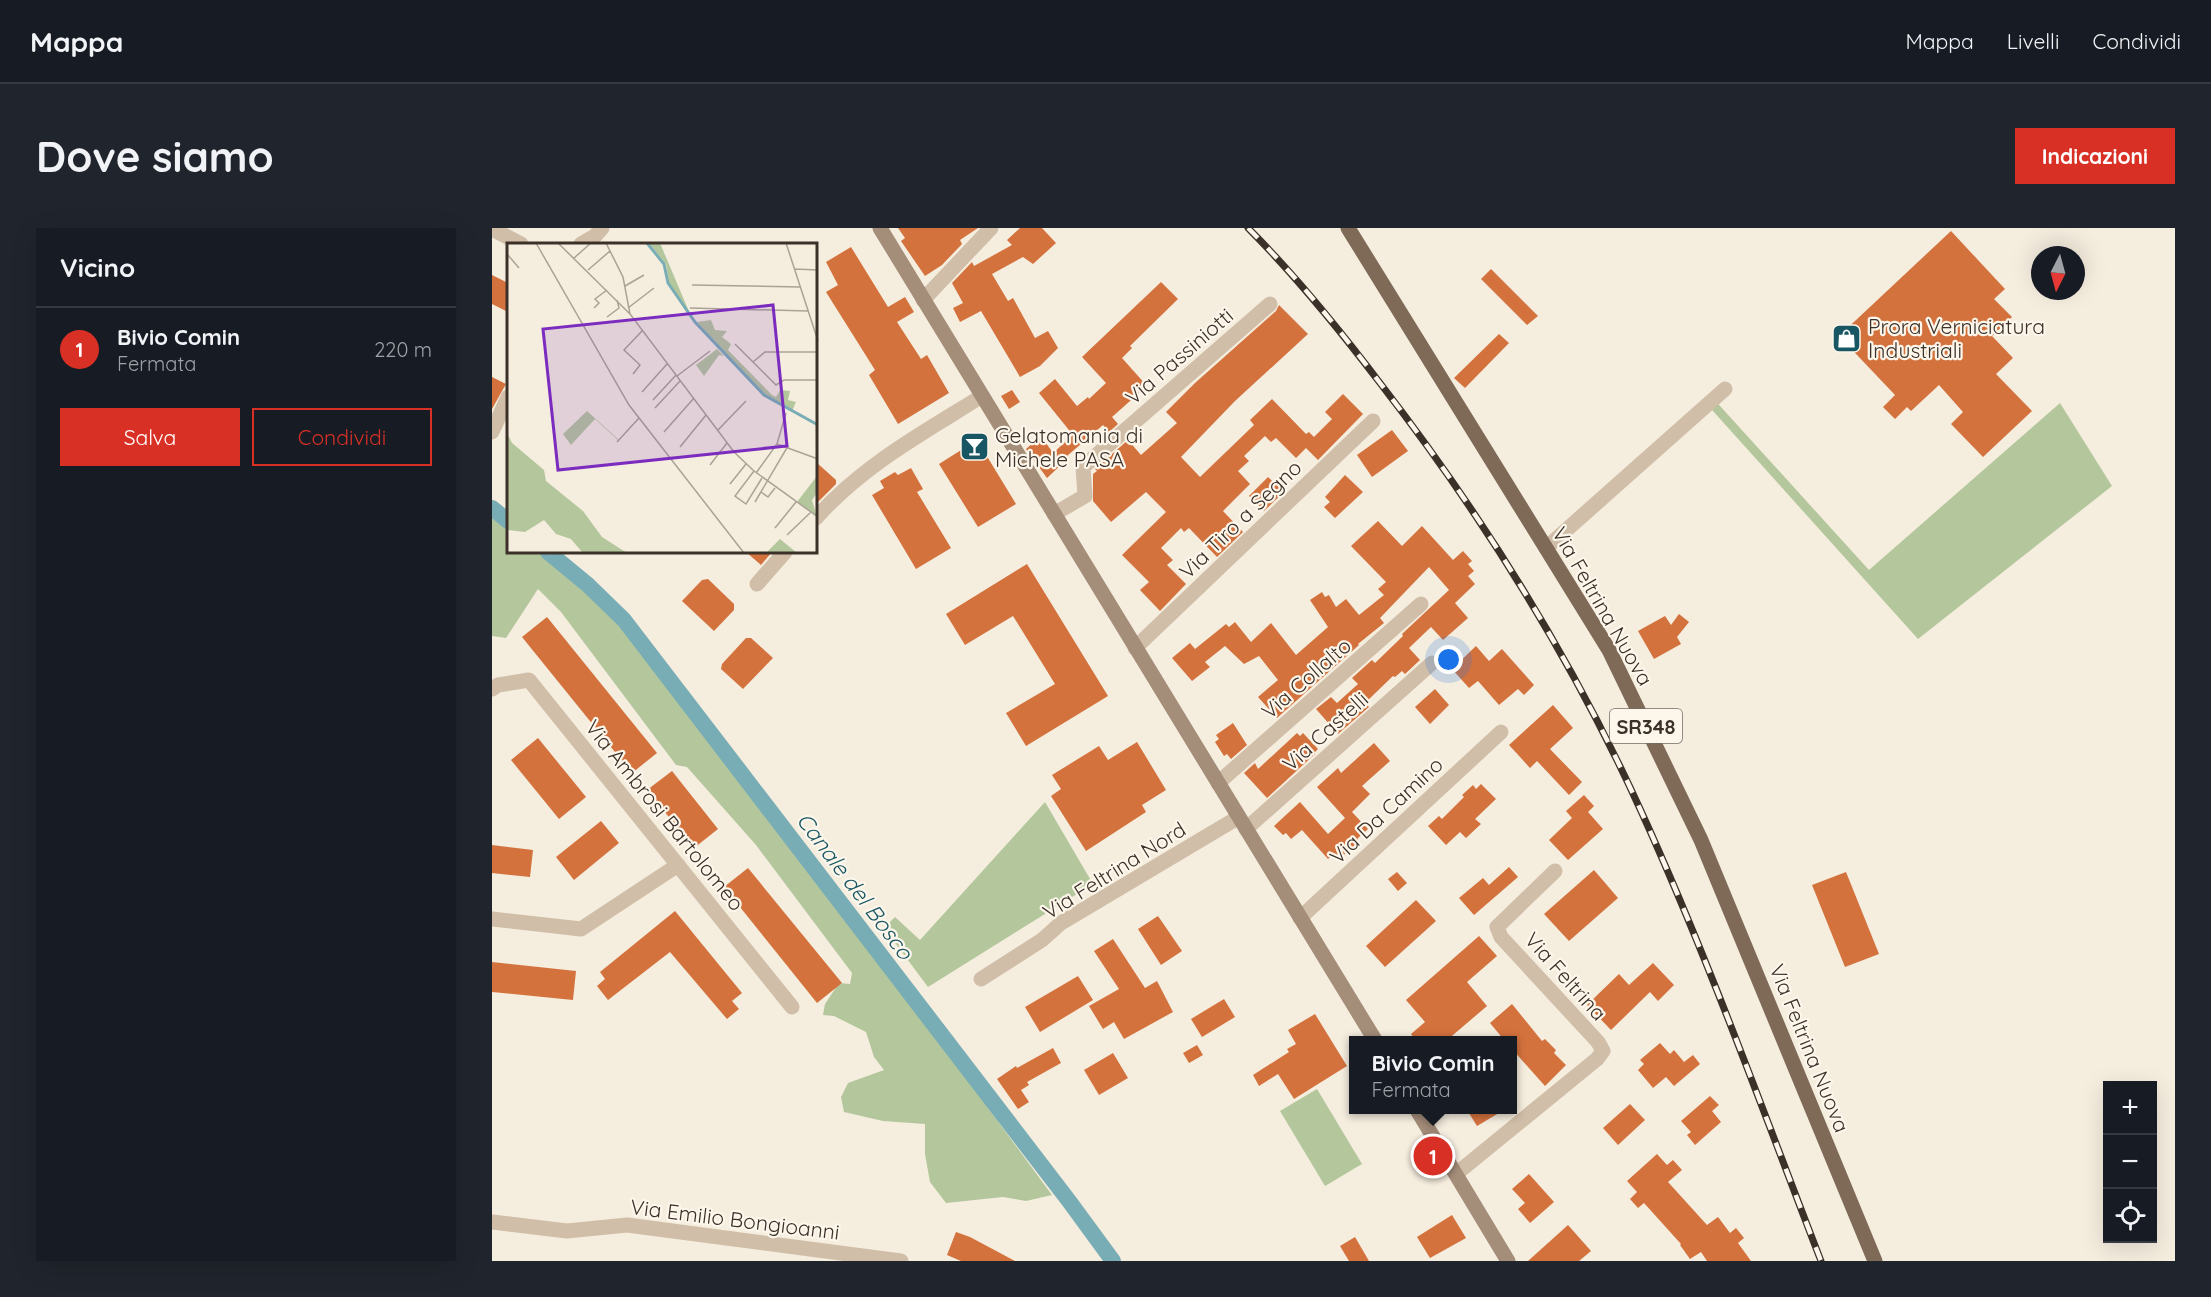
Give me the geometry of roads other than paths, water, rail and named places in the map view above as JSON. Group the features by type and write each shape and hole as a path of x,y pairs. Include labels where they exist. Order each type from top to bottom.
{"main road":[{"path":"880,228 1372,1036"},
{"name":"Via Feltrina Nuova","path":"1348,228 1609,650 1701,840 1875,1261"},
{"path":"1419,1114 1508,1261"}],"street":[{"path":"583,243 595,236 602,228"},
{"path":"923,300 991,228"},
{"path":"492,229 519,243"},
{"name":"Via Passiniotti","path":"1054,514 1085,496 1083,467 1270,304"},
{"path":"1546,548 1725,389"},
{"path":"818,516 837,494 868,468 982,396"},
{"path":"492,432 507,399"},
{"name":"Via Tiro a Segno","path":"1136,648 1373,421"},
{"path":"757,584 783,554"},
{"name":"Via Collalto","path":"1218,783 1421,604"},
{"name":"Via Castelli","path":"1243,823 1432,663"},
{"name":"Via Ambrosi Bartolomeo","path":"492,690 498,685 529,680 792,1007"},
{"name":"Via Da Camino","path":"1300,918 1501,732"},
{"name":"Via Feltrina Nord","path":"981,979 1042,940 1061,922 1243,823"},
{"path":"492,919 581,929 678,865"},
{"name":"Via Feltrina","path":"1456,1174 1597,1059 1603,1051 1598,1042 1502,937 1497,927 1554,872"},
{"name":"Via Emilio Bongioanni","path":"492,1222 567,1231 627,1225 901,1261"}],"waterway":[{"name":"Canale del Bosco","path":"492,508 507,520"},
{"name":"Canale del Bosco","path":"550,554 588,585 624,620 1113,1261"}],"railway":[{"path":"1248,228 1333,323 1418,433 1489,536 1555,644 1614,754 1666,866 1821,1261"}],"place":[{"name":"Prora Verniciatura Industriali","path":"1847,338"},
{"name":"Gelatomania di Michele PASA","path":"974,447"},
{"name":"Bivio Comin","path":"1433,1156"}]}
